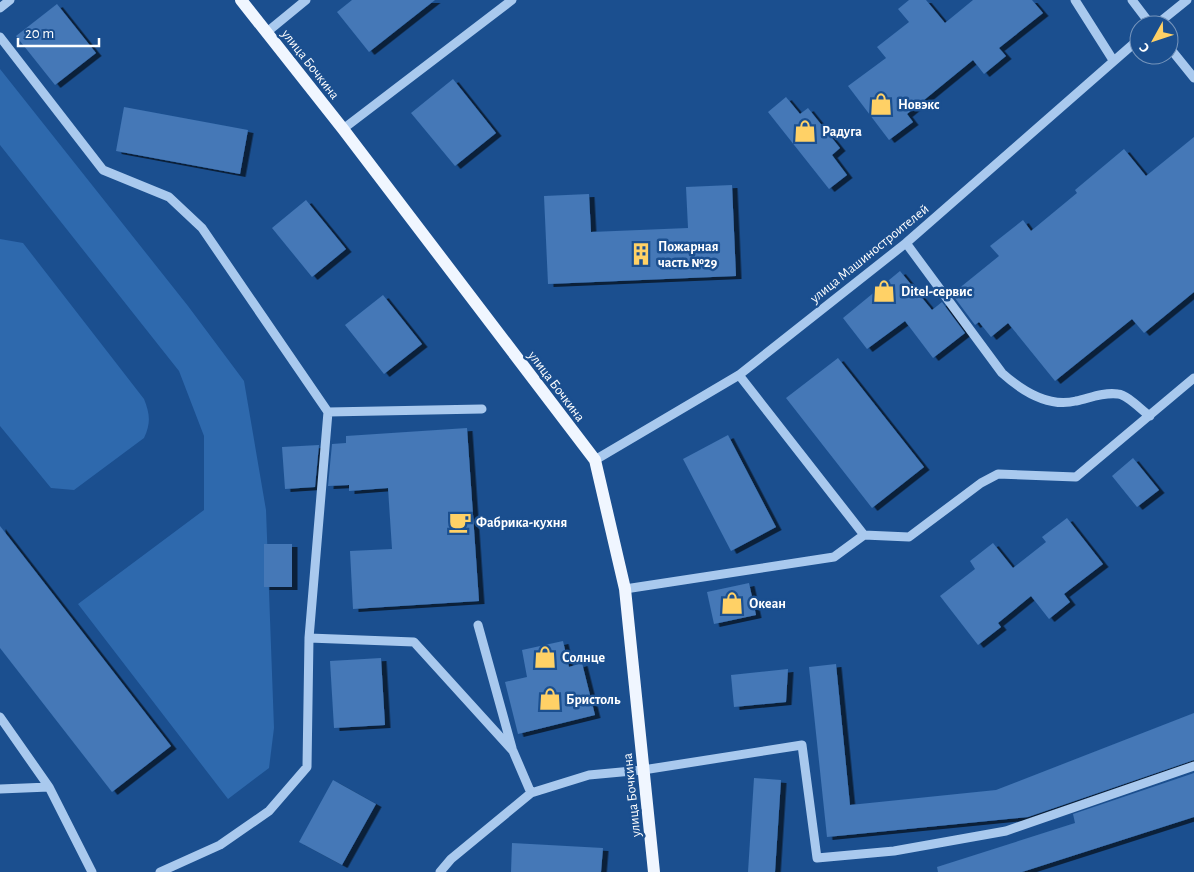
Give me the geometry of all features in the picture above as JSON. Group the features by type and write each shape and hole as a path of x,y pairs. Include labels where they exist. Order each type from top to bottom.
{"main road":[{"name":"улица Бочкина","path":"241,0 343,129 594,460 625,589 654,872"}],"street":[{"path":"0,8 10,0"},
{"path":"267,32 306,0"},
{"path":"343,129 512,0"},
{"path":"1075,0 1113,60"},
{"path":"1132,0 1143,15"},
{"path":"1168,15 1187,0"},
{"path":"0,37 103,170 169,197 202,228 328,412 309,638 306,767 269,811 220,845 160,872"},
{"name":"улица Машиностроителей","path":"594,460 738,375 906,242 1129,47"},
{"path":"1179,59 1194,78"},
{"path":"906,242 1002,373 1020,389 1056,403 1074,402 1097,394 1120,394 1150,416"},
{"path":"738,375 864,534"},
{"path":"625,589 834,557 864,534 909,537 981,483 998,474 1076,477 1194,378"},
{"path":"328,412 482,409"},
{"path":"478,625 513,751 531,793"},
{"path":"309,638 414,642 513,751"},
{"path":"0,716 49,788 92,872"},
{"path":"440,872 451,859 531,793 589,775 643,770 802,745 817,858 894,851 1006,831 1194,766"},
{"path":"0,788 49,788"}],"shaded area":[{"path":"0,69 188,306 244,381 266,510 274,728 269,768 228,799 78,604 204,510 204,436 179,371 0,145"},
{"path":"0,239 23,243 144,399 148,409 149,423 144,438 74,490 51,488 0,426"}],"building":[{"path":"352,0 435,0 369,52 337,12"},
{"path":"909,0 926,0 945,23 973,0 1032,0 1043,13 999,48 1006,56 984,74 973,60 907,114 913,122 889,140 848,86 886,58 877,47 909,22 898,9"},
{"path":"57,4 96,53 55,85 16,36"},
{"path":"453,79 496,133 455,166 411,113"},
{"name":"Радуга","path":"786,97 800,114 808,108 840,148 832,155 847,175 829,189 768,112"},
{"path":"124,107 248,130 240,174 116,151"},
{"path":"1194,137 1194,292 1144,333 1132,319 1055,381 1008,323 991,337 979,322 975,325 952,294 999,256 990,246 1023,220 1031,231 1077,193 1075,190 1124,149 1146,176"},
{"name":"Пожарная часть №29","path":"732,185 736,276 548,284 544,196 589,194 591,232 688,228 686,187"},
{"path":"306,200 346,249 312,277 272,228"},
{"path":"900,271 932,310 942,302 965,333 933,358 905,321 867,349 843,318"},
{"path":"383,295 422,344 384,374 345,325"},
{"path":"838,358 924,467 872,508 786,398"},
{"path":"467,428 479,601 353,609 350,551 392,549 388,488 349,491 349,485 328,486 332,444 346,443 346,436"},
{"path":"728,435 776,527 731,551 683,459"},
{"path":"319,445 315,487 285,489 282,447"},
{"path":"1133,458 1159,490 1137,507 1112,476"},
{"path":"1067,518 1103,564 1064,594 1070,602 1049,619 1031,596 998,623 1001,627 978,645 940,596 975,569 970,561 993,543 1013,568 1046,542 1042,537"},
{"path":"0,526 171,746 112,792 0,648"},
{"path":"264,544 292,544 292,587 264,587"},
{"name":"Океан","path":"749,583 756,615 714,624 707,592"},
{"name":"Бристоль","path":"563,641 569,667 582,663 595,715 518,734 505,682 527,677 522,650"},
{"path":"381,658 385,725 334,728 330,661"},
{"path":"836,664 850,805 996,790 1194,713 1194,760 1028,817 827,837 809,667"},
{"path":"788,669 786,702 734,707 731,675"},
{"path":"1194,773 1194,817 1022,872 938,872 937,867 1075,823 1073,814"},
{"path":"754,778 781,780 775,872 748,872"},
{"path":"333,780 376,804 342,865 299,842"},
{"path":"512,843 603,848 601,872 511,872"}],"place":[{"name":"Новэкс","path":"881,104"},
{"name":"Радуга","path":"805,131"},
{"name":"Пожарная часть №29","path":"641,254"},
{"name":"Ditel-сервис","path":"884,291"},
{"name":"Фабрика-кухня","path":"460,522"},
{"name":"Океан","path":"732,603"},
{"name":"Солнце","path":"545,657"},
{"name":"Бристоль","path":"550,699"}]}
